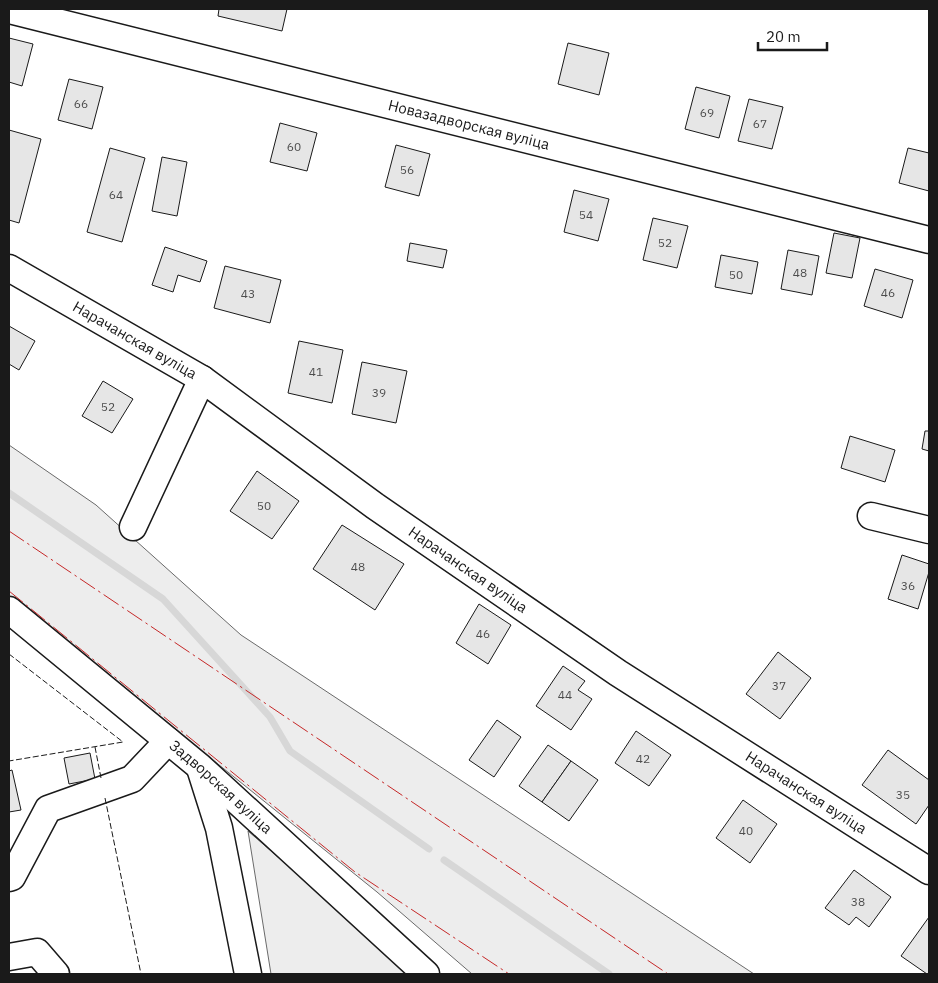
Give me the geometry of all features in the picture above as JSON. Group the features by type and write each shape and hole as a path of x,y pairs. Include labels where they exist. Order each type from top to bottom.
{"street":[{"name":"Новазадворская вуліца","path":"9,10 929,240"},
{"name":"Нарачанская вуліца","path":"9,268 202,379 374,506 618,673 929,871"},
{"path":"133,527 202,379"},
{"path":"871,516 929,530"},
{"name":"Задворская вуліца","path":"9,610 200,768 426,974"},
{"path":"9,878 12,877 48,809 132,779 168,741"},
{"path":"200,768 219,828 248,974"},
{"path":"9,957 36,952 56,974"}],"shaded area":[{"path":"9,445 96,505 241,635 754,974 472,974 377,892 9,596"},
{"path":"248,831 413,974 271,974"}],"building":[{"path":"219,9 287,9 282,31 218,16"},
{"path":"9,38 33,44 22,86 9,82"},
{"path":"568,43 609,53 599,95 558,84"},
{"path":"69,79 103,87 92,129 58,120"},
{"path":"696,87 730,96 719,138 685,129"},
{"path":"749,99 783,107 772,149 738,141"},
{"path":"280,123 317,133 307,171 270,162"},
{"path":"9,130 41,139 19,223 9,220"},
{"path":"396,145 430,154 419,196 385,187"},
{"path":"110,148 145,158 122,242 87,232"},
{"path":"908,148 929,153 929,191 899,183"},
{"path":"162,157 187,162 177,216 152,211"},
{"path":"574,190 609,199 598,241 564,232"},
{"path":"653,218 688,226 677,268 643,260"},
{"path":"834,233 860,238 852,278 826,273"},
{"path":"410,243 447,250 443,268 407,261"},
{"path":"165,247 207,261 200,282 178,275 173,292 152,285"},
{"path":"788,250 819,256 812,295 781,289"},
{"path":"721,255 758,262 752,294 715,287"},
{"path":"225,266 281,280 270,323 214,308"},
{"path":"875,269 913,280 902,318 864,306"},
{"path":"9,326 35,341 19,370 9,364"},
{"path":"299,341 343,350 332,403 288,393"},
{"path":"362,362 407,371 396,423 352,414"},
{"path":"103,381 133,399 112,433 82,416"},
{"path":"925,431 929,431 929,451 922,449"},
{"path":"850,436 895,450 885,482 841,468"},
{"path":"257,471 299,501 272,539 230,511"},
{"path":"342,525 404,564 375,610 313,569"},
{"path":"902,555 929,564 929,572 918,609 888,599"},
{"path":"479,604 511,625 488,664 456,643"},
{"path":"778,652 811,678 780,719 746,694"},
{"path":"563,666 585,681 578,690 592,699 571,730 536,706"},
{"path":"497,720 521,737 494,777 469,760"},
{"path":"636,731 671,755 649,786 615,763"},
{"path":"548,745 571,761 542,802 519,786"},
{"path":"888,750 929,780 929,805 916,824 862,785"},
{"path":"90,753 95,779 69,784 64,758"},
{"path":"571,761 598,780 569,821 542,802"},
{"path":"12,770 21,810 9,812 9,771"},
{"path":"743,800 777,824 750,863 716,838"},
{"path":"854,870 891,897 869,927 856,917 849,925 825,908"},
{"path":"929,917 929,974 927,974 901,956"}],"waterway":[{"path":"9,493 163,599 270,717 290,751 429,849"},
{"path":"444,860 609,974"}],"fence":[{"path":"9,654 123,742 9,761"},
{"path":"95,747 101,778"},
{"path":"105,798 141,974"}],"power":[{"path":"9,531 668,974"},
{"path":"9,591 355,872 509,974"}]}
